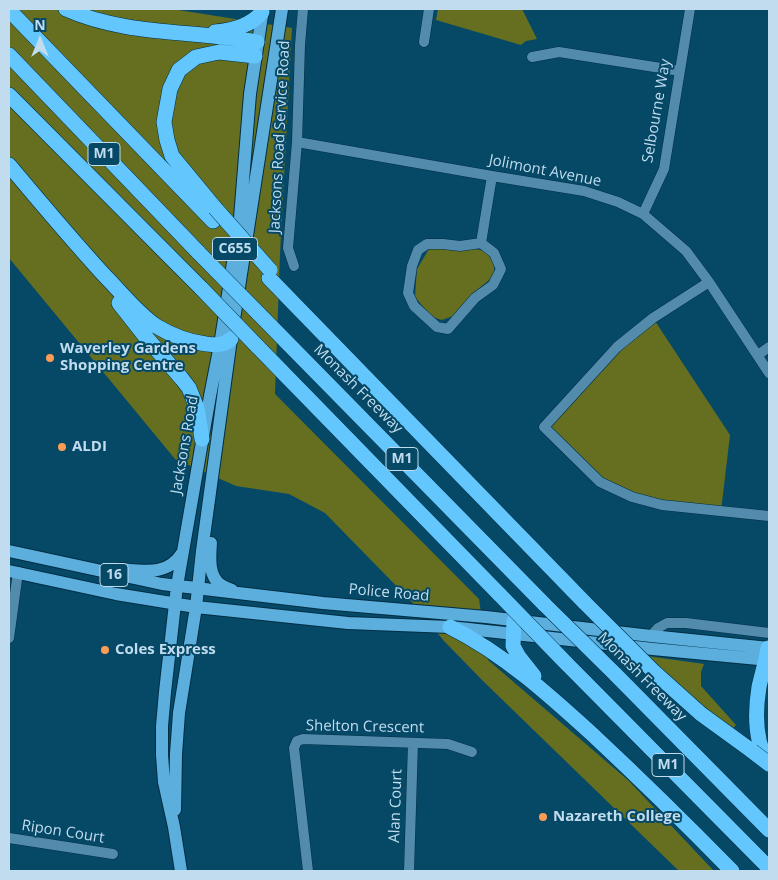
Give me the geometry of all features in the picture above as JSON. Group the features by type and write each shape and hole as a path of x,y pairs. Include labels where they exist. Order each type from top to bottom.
{"highway":[{"path":"66,9 77,14 118,25 241,39 256,49"},
{"path":"9,10 214,215 269,274 347,352 381,394 653,671 701,714 769,764"},
{"path":"176,33 219,31 248,25 257,18 262,10"},
{"path":"214,215 172,156 164,122 170,89 178,70 196,57 219,52 256,49"},
{"name":"Monash Freeway","path":"9,55 199,253 769,830"},
{"name":"M1","path":"9,95 769,868"},
{"path":"9,165 71,239 139,312 157,326 185,339 198,343 226,342"},
{"path":"71,239 145,336 189,388 197,408 202,440"},
{"path":"450,626 492,651 549,695 634,774 732,871"},
{"path":"514,627 513,646 519,657 549,695"},
{"path":"768,650 759,686 756,715 757,734 763,754 769,764"},
{"path":"756,715 762,696 769,684"}],"main road":[{"name":"Jacksons Road","path":"180,871 174,827 164,782 162,755 162,726 177,586 210,396 226,342 282,9"},
{"name":"Jacksons Road","path":"174,827 178,713 196,608 208,508 240,218 250,94 262,10"},
{"path":"256,49 276,44"},
{"path":"256,49 274,58"},
{"path":"208,508 212,572 220,585 239,593"},
{"path":"52,560 149,571 167,568 177,562 184,550"},
{"name":"Police Road","path":"9,551 177,586 514,627 768,650"},
{"name":"Police Road","path":"14,572 196,608 348,623 514,627 651,636 768,650"},
{"path":"324,603 339,610 355,613 356,619 348,623"}],"street":[{"name":"Jacksons Road Service Road","path":"294,266 288,248 297,142 302,9"},
{"path":"424,42 428,9"},
{"name":"Selbourne Way","path":"643,214 664,169 690,9"},
{"path":"532,57 559,52 680,71"},
{"name":"Jolimont Avenue","path":"297,142 584,191 618,202 643,214 686,251 709,282 769,373"},
{"path":"482,244 492,176"},
{"path":"427,244 460,246 482,244 494,253 501,269 493,285 475,298 448,330 437,327 414,306 408,293 412,266 418,250 427,244"},
{"path":"709,282 653,318 617,347 544,428 600,482 632,497 662,505 769,516"},
{"path":"758,355 769,348"},
{"path":"9,638 14,572"},
{"name":"Shelton Crescent","path":"308,871 294,748 297,741 303,739 448,744 472,752"},
{"name":"Alan Court","path":"409,871 413,743"},
{"name":"Ripon Court","path":"9,838 113,854"}],"green space":[{"path":"9,9 172,9 292,28 280,254 275,394 479,599 488,660 629,781 714,871 679,871 483,681 444,641 411,601 325,513 289,494 236,486 175,459 9,258"},
{"path":"438,9 522,9 537,39 526,41 521,45 436,20"},
{"path":"429,249 474,249 486,251 494,263 494,273 489,280 471,295 453,316 442,320 432,317 415,297 417,269"},
{"path":"653,318 730,435 721,511 662,505 600,482 544,428 617,347"},
{"path":"647,656 704,664 701,672 701,686 736,725 731,730 671,680"}],"place":[{"name":"Waverley Gardens Shopping Centre","path":"50,358"},
{"name":"ALDI","path":"62,447"},
{"name":"Coles Express","path":"105,650"},
{"name":"Nazareth College","path":"543,817"}]}
